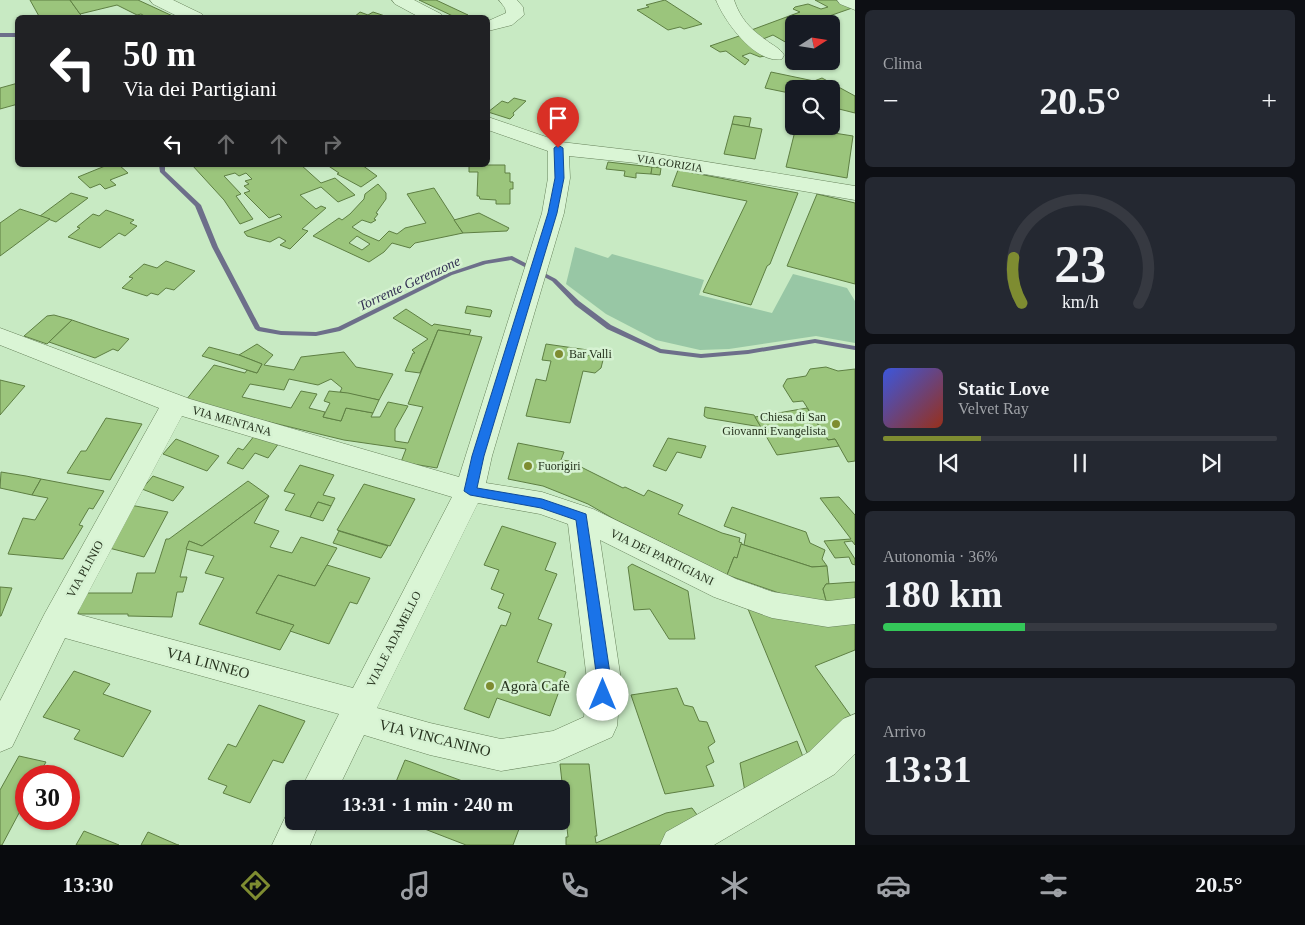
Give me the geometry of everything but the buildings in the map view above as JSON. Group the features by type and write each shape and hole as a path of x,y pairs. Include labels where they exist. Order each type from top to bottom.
{"street":[{"path":"159,0 195,11"},
{"path":"401,0 429,15"},
{"path":"490,25 515,15 514,7 508,0"},
{"path":"726,0 728,10 746,36 775,55"},
{"path":"846,0 855,4"},
{"name":"VIA GORIZIA","path":"490,124 558,148 646,158 855,193"},
{"name":"VIALE ADAMELLO","path":"324,780 470,491 478,456 553,213 559,178 558,148"},
{"name":"VIA MENTANA","path":"0,336 175,404 470,491"},
{"name":"VIA PLINIO","path":"0,736 56,622 175,404"},
{"name":"VIA DEI PARTIGIANI","path":"470,491 542,503 582,518 725,588 772,605 828,614 855,611"},
{"name":"VIA VINCANINO","path":"358,711 430,739 500,755 556,746 600,726 604,680 582,518"},
{"name":"VIA LINNEO","path":"56,622 358,711"},
{"path":"679,845 822,763 855,730"},
{"path":"291,845 298,830"}],"green space":[{"path":"575,247 608,258 612,254 704,280 699,295 772,313 793,274 847,288 855,301 855,343 816,336 729,349 700,350 656,340 606,314 566,284"}],"waterway":[{"name":"Torrente Gerenzone","path":"0,35 15,35"},
{"name":"Torrente Gerenzone","path":"162,167 162,171 198,205 215,247 258,329 281,333 316,334 340,329 450,274 485,262 512,258 554,280 577,303 609,327 660,351 701,356 748,352 815,341 855,348"}],"place":[{"name":"Bar Valli","path":"559,354"},
{"name":"Chiesa di San Giovanni Evangelista","path":"836,424"},
{"name":"Fuorigiri","path":"528,466"},
{"name":"Agorà Cafè","path":"490,686"}],"route":[{"path":"558,148 559,178 553,213 478,456 470,491 542,503 582,518 604,680 603,695"}]}
